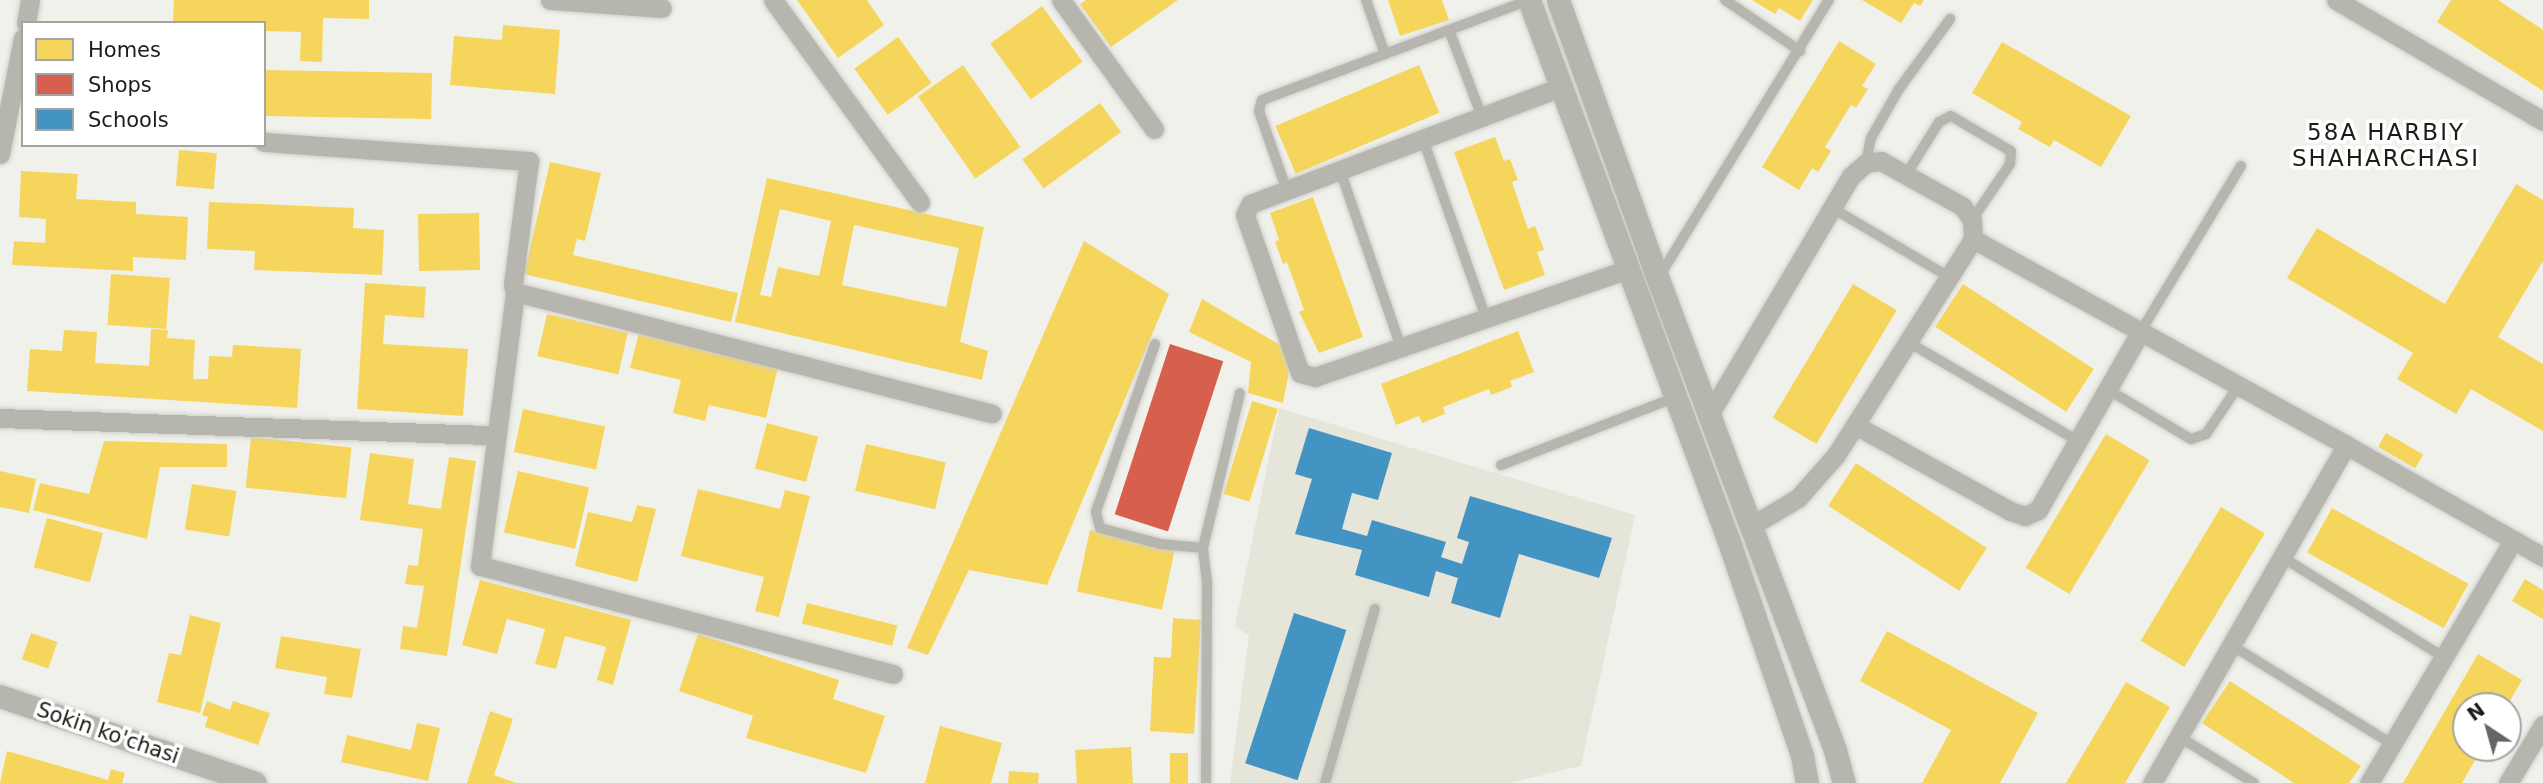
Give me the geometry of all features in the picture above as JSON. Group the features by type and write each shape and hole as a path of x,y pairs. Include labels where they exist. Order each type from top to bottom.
{"street":[{"path":"26,21 30,0"},
{"path":"550,0 662,8"},
{"path":"772,0 919,202"},
{"path":"1061,0 1154,129"},
{"path":"1529,0 1676,397 1794,730 1807,783"},
{"path":"1559,0 1658,279 1835,750 1844,783"},
{"path":"2336,0 2543,121"},
{"path":"0,154 16,113 21,59"},
{"path":"1562,87 1250,204 1245,215 1300,373 1315,377 1629,269"},
{"path":"266,142 529,161 480,566 893,674"},
{"path":"1709,415 1852,176 1866,163 1881,161 1962,206 1972,230 2141,331 2543,557"},
{"path":"1751,526 1798,498 1836,455 1949,277 1972,230"},
{"path":"515,292 992,414"},
{"path":"1855,425 2010,511 2025,516 2038,510 2141,331"},
{"path":"0,418 495,435"},
{"path":"2152,783 2346,445"},
{"path":"2369,783 2513,540"},
{"name":"Sokin ko'chasi","path":"0,696 255,783"},
{"path":"2508,783 2543,725"}],"lane":[{"path":"1366,0 1385,54"},
{"path":"1287,191 1259,111 1262,100 1529,0"},
{"path":"1725,0 1800,51"},
{"path":"1658,279 1829,0"},
{"path":"1866,163 1871,138 1899,89 1950,19"},
{"path":"1449,30 1482,117"},
{"path":"1906,175 1939,122 1951,116 2011,151 2010,164 1972,230"},
{"path":"1423,139 1486,318"},
{"path":"2141,331 2241,166"},
{"path":"1340,170 1401,347"},
{"path":"1832,208 1949,277"},
{"path":"1908,342 2078,441"},
{"path":"1155,344 1096,512 1100,528 1160,544 1203,548"},
{"path":"2107,389 2191,439 2206,433 2239,385"},
{"path":"1206,783 1207,594 1203,548 1240,393"},
{"path":"1501,465 1676,397"},
{"path":"2282,556 2443,657"},
{"path":"1325,783 1375,609"},
{"path":"2231,645 2392,744"},
{"path":"2178,736 2254,783"}],"shaded area":[{"path":"1279,408 1635,515 1581,766 1509,783 1230,783 1249,636 1235,626"}],"building: Homes":[{"path":"174,0 369,0 369,19 323,18 322,62 300,61 301,32 266,31 266,21 173,21"},
{"path":"797,0 867,0 884,25 838,58"},
{"path":"1086,0 1178,0 1111,47 1080,4"},
{"path":"1388,0 1442,0 1449,20 1400,36"},
{"path":"1752,0 1813,0 1800,21 1779,8 1775,14"},
{"path":"1862,0 1924,0 1920,6 1914,3 1901,23"},
{"path":"2451,0 2498,0 2543,30 2543,91 2437,22"},
{"path":"1042,6 1083,62 1031,99 990,44"},
{"path":"503,25 560,30 555,94 450,85 454,36 502,40"},
{"path":"898,37 932,83 888,115 854,69"},
{"path":"1839,41 1876,64 1862,86 1868,89 1856,108 1851,105 1825,147 1831,151 1818,172 1812,168 1799,190 1762,167"},
{"path":"2002,42 2131,116 2101,167 2054,140 2050,147 2018,129 2022,122 1972,93"},
{"path":"963,65 1020,147 975,178 918,97"},
{"path":"1419,65 1439,113 1296,174 1275,126"},
{"path":"266,70 432,73 431,119 266,116"},
{"path":"1100,103 1121,132 1043,189 1022,159"},
{"path":"1495,137 1504,161 1510,159 1518,180 1512,182 1528,229 1535,226 1544,250 1537,252 1545,275 1504,290 1454,152"},
{"path":"179,150 217,153 214,189 176,186"},
{"path":"550,162 601,173 585,241 577,239 573,255 738,293 731,322 524,274"},
{"path":"21,171 78,174 76,199 136,202 136,214 188,217 186,260 133,257 133,271 12,265 14,241 45,243 46,219 19,217"},
{"path":"767,178 984,227 960,342 988,351 982,380 735,322","holes":["780,209 831,221 819,276 778,267 771,297 760,295","854,225 959,248 946,307 842,285"]},
{"path":"2516,184 2543,200 2543,261 2498,337 2543,364 2543,431 2471,389 2456,414 2397,379 2413,353 2287,278 2317,228 2445,304"},
{"path":"1313,197 1363,337 1319,353 1299,312 1304,310 1287,262 1283,264 1275,242 1279,240 1270,213"},
{"path":"209,202 354,208 353,228 384,230 382,275 254,270 255,251 207,249"},
{"path":"479,213 480,270 419,271 418,214"},
{"path":"1084,241 1169,294 1047,585 969,570 928,655 907,648"},
{"path":"111,274 170,278 166,329 107,325"},
{"path":"365,283 426,287 424,318 385,315 383,344 468,349 463,416 357,409"},
{"path":"1853,284 1897,310 1816,444 1773,418"},
{"path":"1963,284 2094,369 2066,412 1935,327"},
{"path":"1202,299 1282,346 1291,361 1283,403 1248,393 1251,362 1189,332"},
{"path":"547,314 628,333 618,375 537,356"},
{"path":"151,329 168,330 167,338 195,340 193,379 208,379 209,356 232,357 233,345 301,349 297,408 27,391 30,349 62,351 64,330 97,332 95,363 149,366"},
{"path":"1518,331 1534,372 1510,381 1512,387 1491,395 1489,389 1443,407 1445,414 1422,423 1419,416 1396,425 1381,384"},
{"path":"639,333 778,367 766,418 709,405 705,421 673,413 681,380 630,368"},
{"path":"1252,401 1278,409 1249,502 1224,494"},
{"path":"523,409 605,426 596,470 514,452"},
{"path":"767,423 818,437 806,482 755,468"},
{"path":"2386,433 2423,454 2415,468 2378,447"},
{"path":"2106,434 2150,460 2069,594 2026,568"},
{"path":"251,437 351,448 346,498 246,488"},
{"path":"104,441 227,444 227,467 160,467 147,539 33,510 40,483 89,494"},
{"path":"866,444 946,462 935,509 855,491"},
{"path":"370,453 414,459 408,504 441,509 449,457 476,461 447,656 400,649 403,626 417,628 424,586 405,584 408,565 418,566 423,529 360,520"},
{"path":"1856,463 1987,548 1959,591 1828,506"},
{"path":"0,471 36,479 29,513 0,507"},
{"path":"518,471 589,487 575,549 504,532"},
{"path":"192,484 236,491 229,536 185,529"},
{"path":"698,489 780,509 785,490 810,496 779,617 755,611 764,577 681,556"},
{"path":"637,505 656,509 637,582 575,566 588,512 632,522"},
{"path":"2221,507 2265,533 2184,667 2141,641"},
{"path":"2332,508 2468,584 2444,628 2307,553"},
{"path":"47,518 103,533 90,582 34,567"},
{"path":"1090,530 1175,548 1162,610 1077,592"},
{"path":"2525,579 2543,590 2543,619 2512,601"},
{"path":"480,580 631,620 613,685 597,680 606,647 565,636 556,669 535,664 545,629 507,619 497,654 462,645"},
{"path":"807,603 897,625 892,646 802,623"},
{"path":"190,615 221,623 200,713 157,702 169,653 181,655"},
{"path":"1173,618 1201,620 1194,734 1150,731 1154,657 1171,658"},
{"path":"1887,631 2038,713 2000,783 1922,783 1951,730 1860,681"},
{"path":"31,633 57,642 48,669 22,659"},
{"path":"698,634 839,680 833,699 885,716 866,773 746,738 753,716 679,691"},
{"path":"281,636 361,649 352,698 324,694 327,677 275,668"},
{"path":"2478,654 2522,680 2515,692 2456,692"},
{"path":"2230,681 2361,766 2349,783 2294,783 2202,723"},
{"path":"2126,682 2170,707 2125,783 2066,783"},
{"path":"2452,699 2452,762 2474,762 2462,783 2403,783"},
{"path":"207,701 230,710 233,701 270,713 258,745 205,727 208,717 202,715"},
{"path":"490,711 513,719 494,775 516,783 467,783"},
{"path":"417,723 440,728 428,781 341,762 347,735 411,750"},
{"path":"940,726 1002,743 991,783 925,783"},
{"path":"1131,747 1133,783 1077,783 1075,750"},
{"path":"7,751 108,780 111,769 125,773 122,783 0,783"},
{"path":"1170,753 1188,753 1188,783 1170,783"},
{"path":"1009,771 1039,773 1038,783 1008,783"}],"building: Shops":[{"path":"1170,344 1223,361 1168,532 1115,514"}],"building: Schools":[{"path":"1309,428 1392,453 1378,500 1352,493 1342,529 1367,536 1372,520 1446,542 1441,557 1462,564 1469,542 1457,538 1470,496 1612,538 1599,578 1519,554 1500,618 1451,603 1458,578 1436,571 1429,597 1355,575 1362,550 1295,534 1312,479 1295,474"},
{"path":"1294,613 1346,630 1297,780 1245,763"}],"district":[{"name":"58A HARBIY SHAHARCHASI","path":"2386,145"}]}
